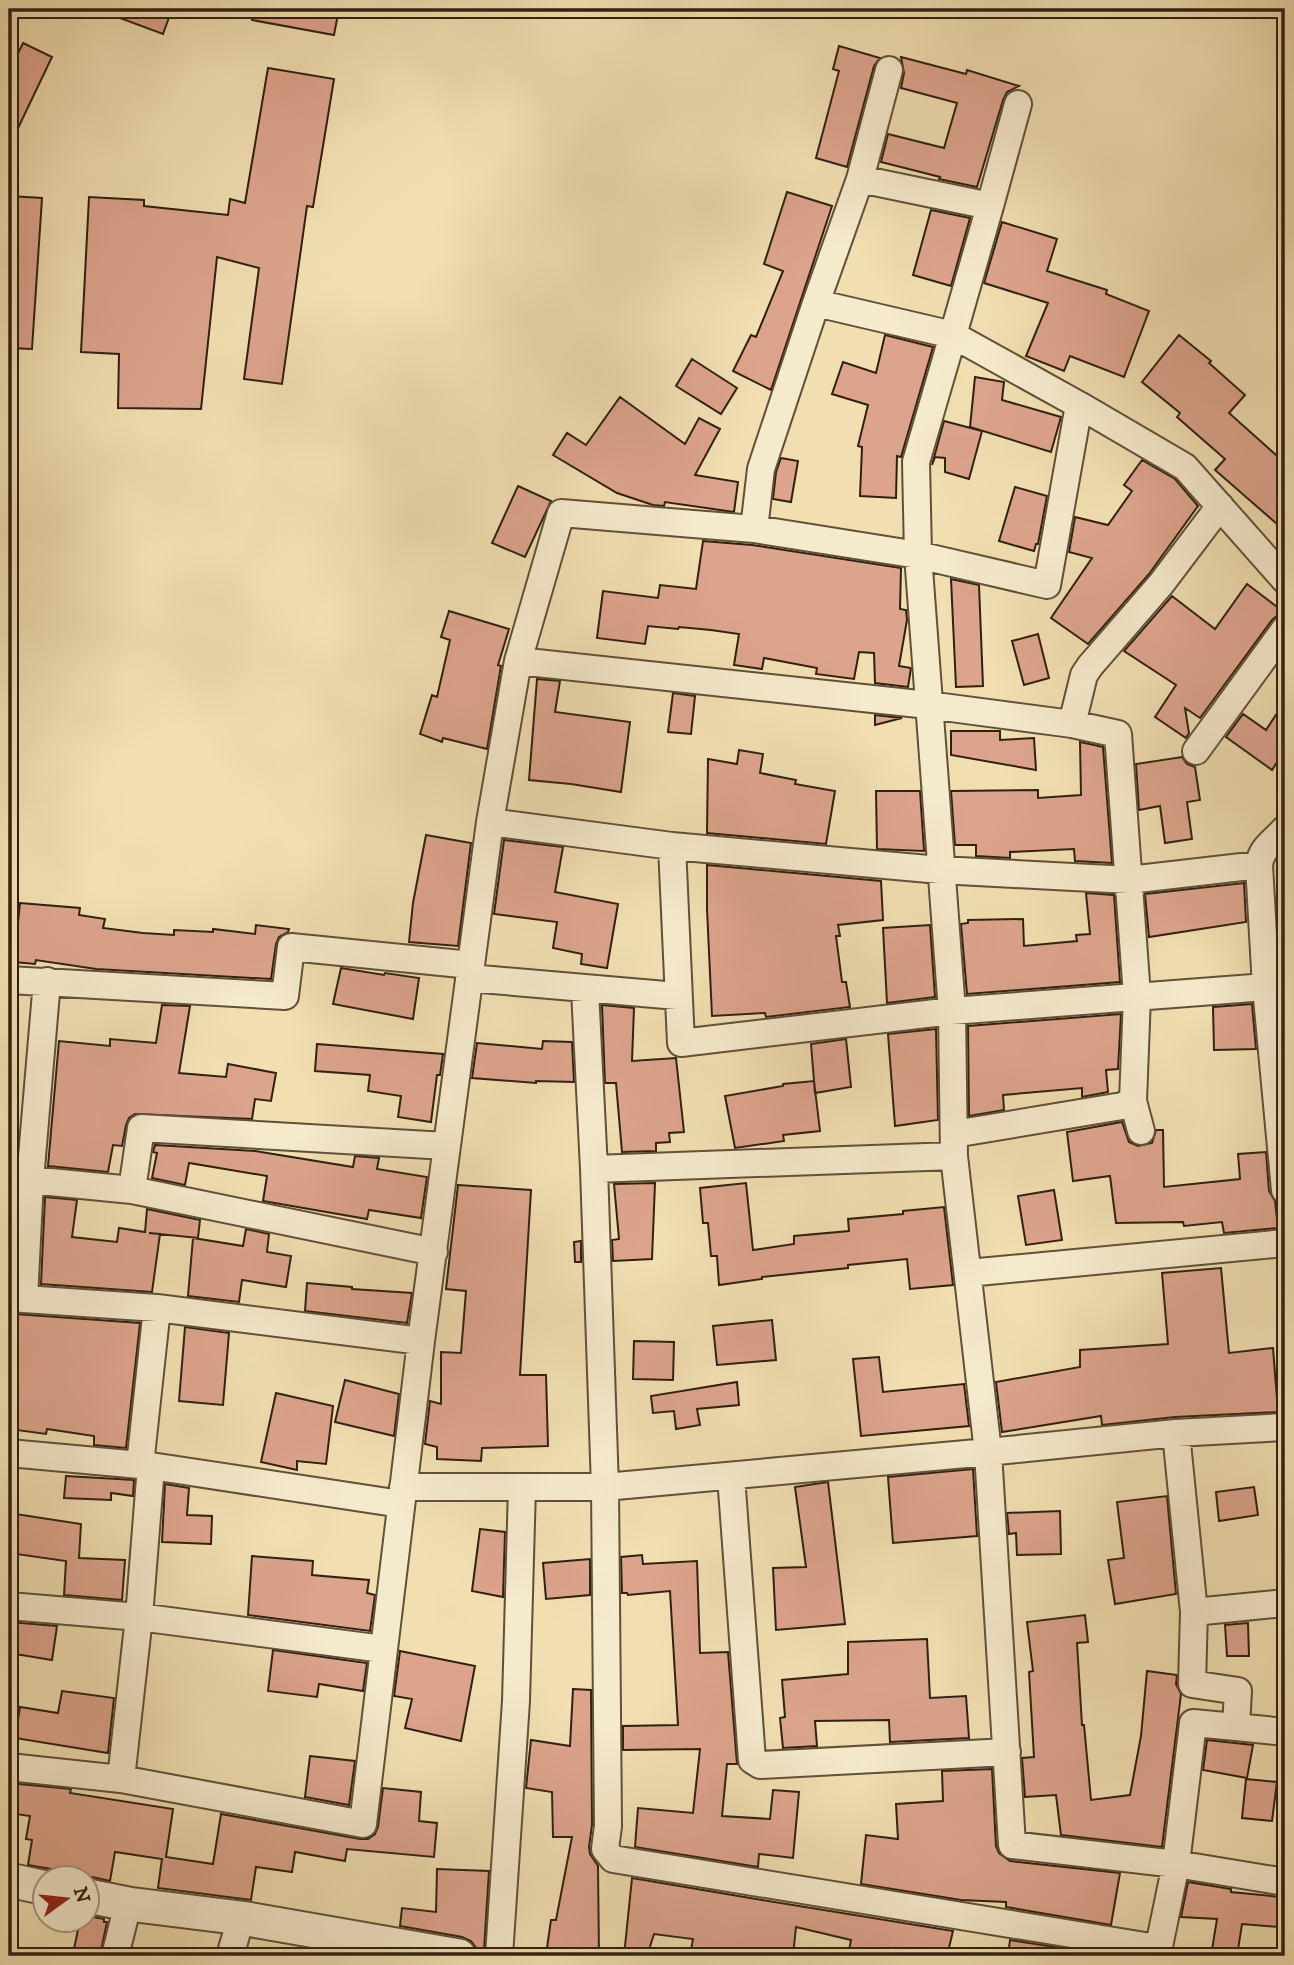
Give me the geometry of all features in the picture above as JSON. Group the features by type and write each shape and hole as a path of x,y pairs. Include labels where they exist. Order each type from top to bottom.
{"street":[{"path":"754,529 761,469 860,179 889,70"},
{"path":"1018,104 916,462 918,555 952,1011 954,1145 988,1452 1012,1845 1176,1864 1285,1882"},
{"path":"860,179 990,206"},
{"path":"816,303 953,335 1185,467 1285,580"},
{"path":"9,1767 121,1779 363,1824 421,1341 490,822 518,661 561,513 754,529 918,555 1047,585 1079,405"},
{"path":"1072,724 1084,675 1090,666 1161,584 1220,506"},
{"path":"1196,751 1285,629"},
{"path":"518,661 928,705 1072,724 1118,734 1137,996 1133,1101 1141,1131"},
{"path":"490,822 672,846 940,870 1129,880 1259,865"},
{"path":"1285,829 1265,848 1259,865 1266,987 1285,1190"},
{"path":"672,846 681,1043 952,1011 1266,987"},
{"path":"9,980 285,996 291,947 585,990 677,996"},
{"path":"47,981 17,1299 158,1308 421,1341"},
{"path":"585,990 605,1486 608,1855 613,1859 1157,1952 1176,1864 1193,1723 1285,1732"},
{"path":"594,1169 954,1145 1122,1106 1133,1101"},
{"path":"132,1190 141,1128 446,1146"},
{"path":"30,1180 132,1190 434,1252"},
{"path":"968,1273 1285,1242"},
{"path":"121,1779 139,1617 145,1465 158,1308"},
{"path":"9,1453 145,1465 402,1496 522,1487 605,1486 1176,1433 1285,1427"},
{"path":"1176,1433 1194,1612 1192,1684 1238,1691 1236,1727"},
{"path":"731,1476 752,1760 760,1765 1007,1752"},
{"path":"499,1956 516,1701 522,1487"},
{"path":"1194,1612 1285,1603"},
{"path":"9,1606 139,1617 383,1649"},
{"path":"9,1880 32,1885"},
{"path":"102,1899 241,1918 459,1956"},
{"path":"115,1956 128,1904"},
{"path":"230,1956 241,1918"}],"building":[{"path":"172,9 163,34 101,11"},
{"path":"253,9 339,9 334,35 252,20"},
{"path":"23,43 52,57 9,147 9,72"},
{"path":"839,46 880,58 874,66 847,167 816,158 839,71 833,69"},
{"path":"901,57 966,74 967,70 1019,86 1007,92 1003,100 977,187 881,162 888,134 944,148 957,103 901,88 904,73"},
{"path":"268,68 334,79 313,207 307,206 282,384 244,379 259,268 217,257 201,409 118,408 119,354 81,352 89,197 144,200 144,206 228,215 230,199 245,203"},
{"path":"787,192 832,206 771,390 733,371 751,335 756,337 783,271 764,264"},
{"path":"9,196 42,198 32,349 9,348"},
{"path":"931,210 970,218 951,286 913,275"},
{"path":"1002,222 1057,239 1047,271 1107,290 1106,294 1149,311 1124,377 1070,356 1064,371 1026,356 1048,303 984,283"},
{"path":"885,335 933,347 901,457 897,456 896,498 860,496 862,447 858,446 868,405 832,394 843,362 876,373"},
{"path":"1179,335 1211,361 1209,363 1245,395 1229,413 1285,463 1285,531 1215,470 1225,459 1177,417 1180,413 1142,382"},
{"path":"692,359 737,388 721,414 676,386"},
{"path":"975,377 1004,382 1002,400 1061,417 1051,452 970,427"},
{"path":"620,397 685,444 699,418 720,429 695,475 738,482 734,512 665,502 664,506 653,505 617,493 553,455 567,433 586,445"},
{"path":"944,421 982,431 969,479 945,472 945,458 935,457 932,465"},
{"path":"781,458 798,461 791,502 773,499 776,472"},
{"path":"1142,460 1175,479 1198,506 1149,574 1088,644 1051,618 1092,558 1069,552 1075,517 1108,525 1132,491 1124,485"},
{"path":"518,486 551,501 525,557 492,543"},
{"path":"1015,487 1047,496 1038,544 1034,551 999,541"},
{"path":"703,541 752,545 901,568 900,609 906,610 907,620 899,666 911,668 908,687 875,683 874,653 859,652 854,679 816,674 817,668 764,658 762,669 734,665 739,634 648,626 645,644 597,638 603,591 658,598 660,585 696,589"},
{"path":"951,579 979,585 983,686 956,687"},
{"path":"1247,584 1285,613 1272,620 1200,718 1185,708 1189,733 1186,738 1155,717 1176,685 1124,651 1172,596 1215,629"},
{"path":"449,611 509,629 498,665 501,666 487,749 443,738 442,742 420,734 432,695 437,697 450,640 441,637"},
{"path":"1038,634 1049,678 1024,685 1012,641"},
{"path":"537,679 560,681 555,712 630,722 621,792 529,780"},
{"path":"673,693 695,696 691,734 668,732"},
{"path":"1285,701 1285,750 1272,770 1226,737 1243,714 1266,730"},
{"path":"875,715 902,718 875,725"},
{"path":"951,731 1000,731 1000,740 1034,738 1036,770 951,755"},
{"path":"1080,742 1103,747 1112,863 1075,861 1074,849 1010,852 1010,858 976,856 976,845 955,845 951,791 1038,790 1038,798 1081,795"},
{"path":"739,750 763,754 760,773 796,780 795,784 835,791 826,844 707,833 708,759 737,764"},
{"path":"1182,757 1187,764 1195,767 1200,800 1187,802 1192,839 1165,843 1160,806 1139,810 1136,764"},
{"path":"876,791 920,791 924,851 877,849"},
{"path":"426,835 471,843 458,946 409,942 413,903"},
{"path":"504,840 563,847 555,892 618,904 607,968 581,964 582,954 553,948 557,922 494,914"},
{"path":"707,865 881,881 883,920 838,925 840,936 836,936 842,982 846,982 850,1007 766,1017 765,1013 712,1016"},
{"path":"1244,883 1246,922 1149,937 1145,894"},
{"path":"1086,893 1114,895 1120,982 967,994 961,924 968,923 968,920 1023,919 1024,946 1077,941 1076,935 1090,934"},
{"path":"20,903 80,908 79,915 105,919 103,928 143,933 174,935 174,930 213,932 213,929 255,934 256,925 289,929 279,937 276,944 271,979 96,969 36,960 35,964 14,962"},
{"path":"930,925 935,997 887,1003 883,928"},
{"path":"341,968 419,978 413,1019 333,1004"},
{"path":"1252,1004 1256,1049 1214,1050 1213,1007"},
{"path":"162,1005 190,1006 179,1073 226,1077 228,1064 276,1073 271,1101 255,1099 252,1119 135,1114 129,1118 126,1125 122,1146 113,1145 108,1172 48,1166 59,1041 110,1046 110,1039 156,1043"},
{"path":"602,1005 634,1008 632,1061 676,1058 684,1132 669,1133 670,1142 656,1143 656,1151 622,1152 616,1083 605,1083"},
{"path":"1121,1014 1118,1069 1106,1070 1108,1092 1082,1097 1082,1088 1003,1095 1004,1110 969,1116 968,1026"},
{"path":"936,1029 938,1120 895,1126 888,1034"},
{"path":"846,1039 851,1087 815,1093 811,1044"},
{"path":"543,1041 572,1042 574,1082 536,1083 472,1078 477,1043 542,1049"},
{"path":"317,1044 443,1054 440,1075 437,1075 431,1122 398,1117 401,1096 368,1091 370,1075 315,1071"},
{"path":"814,1081 820,1131 783,1135 784,1141 735,1148 725,1096 783,1084"},
{"path":"1122,1122 1129,1142 1138,1146 1152,1143 1156,1130 1163,1130 1164,1187 1240,1179 1238,1154 1266,1152 1269,1191 1275,1201 1278,1228 1224,1233 1222,1222 1184,1226 1183,1222 1116,1223 1110,1176 1073,1181 1067,1132"},
{"path":"155,1145 255,1151 353,1167 355,1156 379,1158 377,1169 427,1177 421,1218 369,1210 367,1219 263,1201 267,1176 189,1163 185,1185 152,1178 157,1153 153,1152"},
{"path":"655,1183 652,1259 613,1261 612,1240 619,1239 614,1184"},
{"path":"746,1183 753,1250 794,1244 794,1236 849,1231 848,1219 944,1207 953,1285 910,1289 907,1259 848,1265 848,1268 762,1277 719,1285 717,1256 711,1256 708,1223 703,1223 700,1188"},
{"path":"458,1185 531,1190 520,1375 546,1375 548,1446 482,1448 481,1461 437,1459 437,1447 425,1444 430,1401 441,1404 441,1352 461,1353 466,1291 446,1289"},
{"path":"1054,1190 1062,1240 1026,1245 1018,1196"},
{"path":"45,1197 77,1200 72,1237 117,1242 119,1228 145,1232 147,1209 200,1220 198,1238 160,1234 152,1292 41,1284"},
{"path":"246,1229 269,1234 267,1252 291,1256 286,1287 242,1280 239,1302 188,1296 193,1238 243,1246"},
{"path":"581,1241 581,1262 575,1262 574,1242"},
{"path":"1221,1268 1229,1353 1273,1348 1278,1412 1175,1417 1102,1425 1101,1416 1002,1432 996,1382 1080,1367 1080,1350 1168,1344 1162,1273"},
{"path":"307,1283 412,1293 407,1323 305,1311"},
{"path":"15,1314 140,1323 126,1448 94,1445 94,1436 47,1429 46,1434 9,1429 9,1346"},
{"path":"772,1320 776,1360 717,1365 713,1326"},
{"path":"185,1327 229,1333 223,1405 179,1401"},
{"path":"634,1341 674,1342 673,1380 633,1379"},
{"path":"879,1357 883,1392 964,1384 969,1426 861,1436 853,1359"},
{"path":"345,1380 399,1394 394,1436 335,1422"},
{"path":"737,1382 739,1405 697,1409 700,1425 676,1429 674,1411 653,1413 651,1396"},
{"path":"276,1393 333,1406 326,1464 297,1461 297,1470 261,1462"},
{"path":"973,1469 977,1536 893,1543 888,1477"},
{"path":"66,1476 134,1480 133,1496 111,1493 111,1500 64,1498"},
{"path":"828,1482 845,1624 776,1630 773,1568 806,1567 795,1487"},
{"path":"165,1484 189,1488 187,1515 212,1516 211,1544 162,1542"},
{"path":"1254,1487 1258,1515 1219,1521 1216,1492"},
{"path":"1167,1496 1176,1594 1115,1604 1108,1560 1124,1558 1117,1502"},
{"path":"1060,1511 1061,1554 1017,1555 1016,1533 1009,1534 1007,1513"},
{"path":"9,1513 81,1524 79,1558 125,1560 122,1600 64,1595 66,1561 9,1553"},
{"path":"480,1529 505,1532 503,1597 472,1591"},
{"path":"642,1555 643,1564 697,1561 700,1653 728,1652 737,1764 727,1764 722,1816 770,1819 773,1790 799,1792 793,1858 759,1854 758,1867 635,1847 638,1808 693,1813 700,1749 623,1750 623,1726 678,1725 670,1591 628,1595 622,1593 621,1557"},
{"path":"252,1556 313,1561 312,1575 369,1580 367,1593 375,1595 370,1631 248,1615"},
{"path":"590,1559 590,1595 546,1599 543,1563"},
{"path":"1085,1615 1088,1642 1077,1643 1082,1725 1091,1800 1130,1795 1141,1736 1147,1671 1177,1675 1176,1684 1181,1694 1162,1847 1061,1835 1056,1795 1025,1797 1022,1758 1034,1757 1029,1672 1033,1671 1027,1622"},
{"path":"9,1622 57,1626 52,1660 9,1653"},
{"path":"1248,1623 1249,1656 1227,1656 1225,1625"},
{"path":"927,1639 930,1698 966,1696 969,1738 890,1742 889,1720 815,1721 817,1746 783,1748 780,1718 785,1717 782,1680 848,1674 848,1642"},
{"path":"273,1650 367,1663 363,1691 319,1684 317,1697 268,1691"},
{"path":"400,1651 475,1666 461,1741 405,1728 412,1699 394,1696"},
{"path":"573,1689 591,1690 592,1825 589,1847 598,1866 599,1956 547,1948 551,1920 556,1920 572,1837 553,1837 552,1792 526,1788 531,1740 570,1746"},
{"path":"62,1691 114,1698 108,1753 15,1738 20,1707 58,1713"},
{"path":"1207,1740 1253,1745 1247,1778 1203,1770"},
{"path":"310,1756 355,1761 349,1805 305,1797"},
{"path":"992,1769 996,1846 999,1853 1010,1861 1120,1873 1111,1925 1006,1907 1006,1902 961,1900 861,1884 866,1835 898,1839 896,1804 943,1801 942,1771"},
{"path":"1246,1779 1277,1782 1272,1821 1242,1818"},
{"path":"9,1783 71,1789 70,1793 173,1809 166,1857 213,1864 221,1814 368,1839 375,1834 378,1827 383,1788 421,1792 419,1821 437,1823 434,1857 347,1849 345,1861 295,1852 292,1872 256,1867 251,1900 158,1888 162,1859 115,1852 110,1881 102,1879 102,1864 28,1865 32,1840 26,1839 30,1816 9,1813"},
{"path":"437,1869 489,1871 484,1950 477,1949 471,1941 462,1937 400,1926 402,1908 436,1912"},
{"path":"632,1878 953,1931 947,1956 919,1956 889,1948 887,1956 848,1956 851,1940 796,1927 793,1956 690,1956 693,1939 654,1934 647,1956 624,1956"},
{"path":"1188,1882 1231,1889 1231,1892 1281,1897 1279,1927 1242,1924 1237,1956 1211,1956 1217,1919 1181,1917"},
{"path":"102,1919 107,1922 100,1955 74,1949 77,1934 102,1934"},
{"path":"1010,1940 1055,1947 1054,1956 1008,1956"}]}
